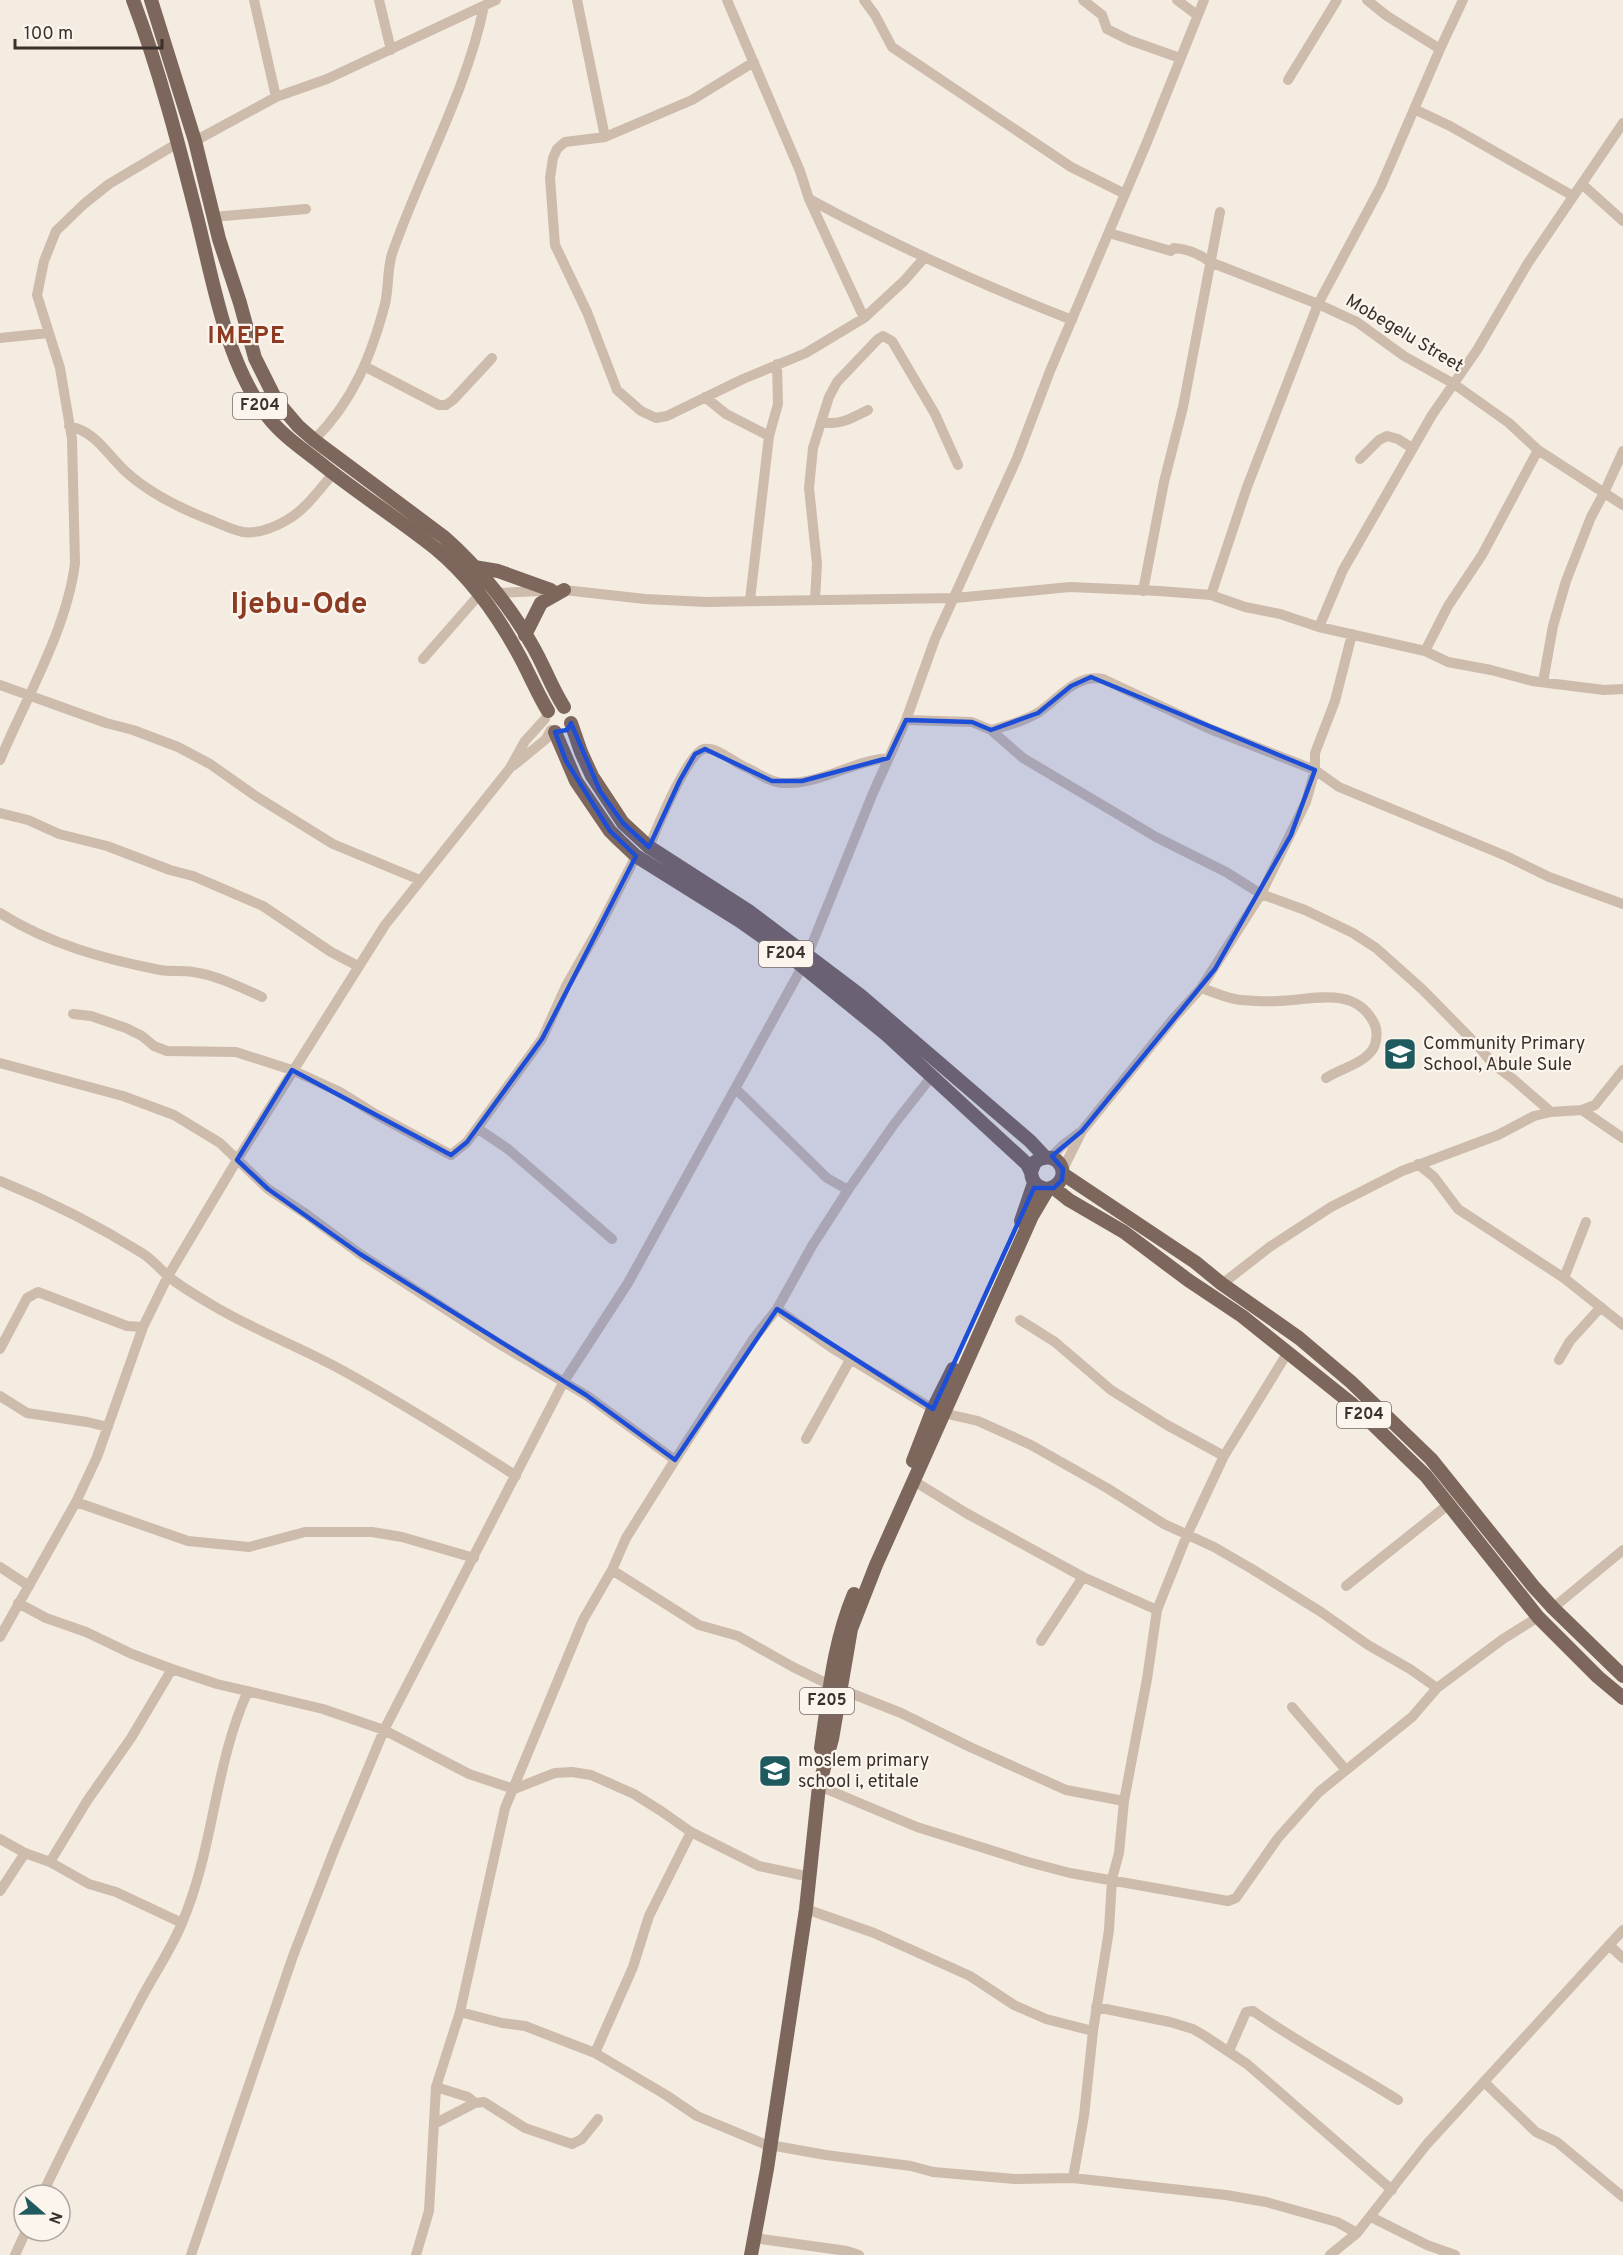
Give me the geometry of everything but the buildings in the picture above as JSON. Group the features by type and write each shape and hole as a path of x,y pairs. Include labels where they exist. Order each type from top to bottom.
{"main road":[{"name":"F204","path":"133,0 178,144 204,243 218,309 244,376 268,418 291,441 332,475 435,549 454,566 479,595 505,631 562,746 566,761 585,795 610,831 636,856 740,921 791,957 805,961 882,1012 1048,1157 1060,1164 1063,1171 1195,1262 1222,1284 1299,1338 1406,1433 1462,1496 1553,1608 1623,1676"},
{"name":"F204","path":"151,0 195,141 213,217 261,373 276,400 298,426 314,440 444,537 497,593 532,645 552,687 570,713 581,752 600,791 623,823 649,847 750,912 1027,1164 1038,1187 1051,1188 1124,1232 1188,1281 1242,1316 1330,1385 1382,1431 1426,1476 1538,1617 1598,1677 1623,1698"},
{"path":"474,567 498,571 557,590"},
{"path":"525,635 541,603 557,590"},
{"path":"564,707 555,706 550,723 567,730 571,723"},
{"path":"1033,1178 1035,1162 1048,1157"},
{"path":"1051,1188 1062,1180 1063,1171"},
{"name":"F205","path":"751,2255 801,1875 835,1687 857,1611 914,1481 938,1411 1031,1195 1033,1178"},
{"name":"F205","path":"743,2255 767,2146 806,1909 819,1786 832,1739 837,1645 844,1618 911,1466 1032,1216 1051,1188"}],"street":[{"path":"254,0 276,97"},
{"path":"379,0 391,50"},
{"path":"195,141 276,97 327,79 496,0"},
{"path":"577,0 605,137"},
{"path":"727,0 800,171 809,199 864,318"},
{"path":"864,0 892,47 1071,167 1125,194"},
{"path":"1083,0 1102,15 1107,29 1129,40 1180,58"},
{"path":"1177,0 1197,15"},
{"path":"191,2255 293,1956 384,1730 563,1383 628,1283 805,961 888,758 906,720 935,639 1017,458 1050,371 1204,0"},
{"path":"1288,80 1337,0"},
{"path":"1368,0 1387,16 1440,49"},
{"path":"1211,596 1247,487 1318,304 1381,186 1463,0"},
{"path":"314,440 344,407 364,366 385,302 392,256 467,73 484,6"},
{"path":"754,62 692,100 605,137 565,142 557,149 550,178 555,245 587,312 617,390 641,411 656,418 667,416 777,364 806,353 864,318 926,257"},
{"path":"1414,109 1450,126 1574,196"},
{"path":"1319,627 1343,570 1412,448 1477,350 1528,263 1623,123"},
{"path":"0,760 29,696 73,583 75,538 72,439 60,368 37,296 44,261 56,231 109,184 178,144"},
{"path":"1583,185 1623,221"},
{"path":"809,199 858,225 1005,294 1072,320"},
{"path":"213,217 306,209"},
{"path":"1143,591 1164,482 1183,407 1220,212"},
{"name":"Mobegelu Street","path":"1109,233 1171,251 1174,248 1181,249 1204,257 1210,262 1318,304 1357,322 1404,356 1454,384 1509,423 1538,450 1623,505"},
{"path":"0,338 49,333"},
{"path":"815,600 817,564 809,488 813,448 837,382 850,366 883,336 892,341 922,389 958,465"},
{"path":"364,366 439,405 446,405 492,358"},
{"path":"750,600 769,436 778,404 777,364"},
{"path":"705,398 726,414 769,436"},
{"path":"821,422 833,425 843,423 868,410"},
{"path":"69,426 91,435 125,471 165,500 196,515 242,532 256,532 287,521 299,513 332,475"},
{"path":"1360,459 1379,440 1387,436 1398,439 1412,448"},
{"path":"1425,651 1448,606 1482,555 1538,450"},
{"path":"1543,682 1553,626 1566,581 1591,517 1623,451"},
{"path":"497,593 557,590 668,601 706,602 955,598 1070,587 1211,596 1319,627 1425,651 1448,662 1543,682 1604,690 1623,689"},
{"path":"423,659 479,595"},
{"path":"1063,1171 1082,1131 1201,988 1261,894 1306,802 1315,770 1315,753 1335,701 1352,634"},
{"path":"991,730 1038,713 1071,686 1091,677 1115,683 1150,702 1210,729 1315,770 1339,787 1506,856 1549,877 1623,904"},
{"path":"0,685 178,747 210,764 254,795 333,844 420,880"},
{"path":"906,720 972,722 991,730 1023,758 1156,837 1226,872 1261,894 1305,910 1353,933 1376,948 1423,990 1493,1064 1514,1079 1551,1112"},
{"path":"0,1637 76,1502 98,1457 143,1327 168,1276 237,1160 385,925 510,768 525,741 550,723"},
{"path":"649,847 695,753 705,749 720,752 731,761 772,781 782,783 836,773 869,759 888,758"},
{"path":"0,813 28,820 58,834 107,846 170,870 193,876 263,906 331,952 358,966"},
{"path":"73,1014 92,1016 126,1028 142,1036 154,1046 167,1051 236,1052 292,1070 340,1092 377,1115 452,1155 467,1142 542,1039 566,986 636,856"},
{"path":"0,913 60,944 163,970 194,972 226,981 262,997"},
{"path":"1201,988 1239,1000 1279,1001 1310,997 1341,997 1359,1004 1370,1014 1378,1030 1373,1048 1354,1065 1340,1069 1326,1078"},
{"path":"0,1063 123,1096 174,1116 220,1143 268,1189 360,1254 436,1305 586,1395 675,1460"},
{"path":"1222,1284 1271,1246 1331,1207 1418,1164 1498,1135 1534,1116 1551,1112 1582,1110 1595,1105 1623,1070"},
{"path":"416,2255 429,2211 436,2087 460,2012 505,1808 583,1620 612,1570 626,1539 754,1338 777,1309 812,1246 895,1123 932,1076"},
{"path":"736,1089 827,1178 848,1190"},
{"path":"1582,1110 1623,1138"},
{"path":"477,1128 508,1149 612,1239"},
{"path":"1048,1157 1082,1131"},
{"path":"1418,1164 1434,1178 1458,1209 1564,1278 1623,1325"},
{"path":"0,1181 40,1197 143,1254 160,1266 168,1276 221,1310 347,1373 468,1444 516,1476"},
{"path":"1564,1278 1586,1222"},
{"path":"0,1349 27,1298 38,1292 127,1326 143,1327"},
{"path":"1559,1360 1570,1341 1600,1307"},
{"path":"777,1309 850,1360 938,1411 1000,1429 1107,1488 1164,1524 1214,1547 1321,1612 1368,1645 1410,1669 1437,1688"},
{"path":"1020,1320 1055,1342 1111,1390 1167,1425 1224,1456"},
{"path":"1073,2178 1084,2116 1096,2007 1109,1930 1112,1879 1119,1853 1124,1801 1146,1688 1157,1610 1187,1535 1224,1456 1288,1352"},
{"path":"806,1439 850,1360"},
{"path":"0,1396 27,1413 108,1427"},
{"path":"914,1481 966,1514 1083,1577 1157,1610"},
{"path":"76,1502 188,1541 249,1547 273,1543 305,1532 372,1532 402,1537 474,1558"},
{"path":"1346,1586 1449,1504"},
{"path":"1553,1608 1623,1550"},
{"path":"0,1567 29,1586"},
{"path":"612,1570 699,1625 738,1636 793,1667 835,1687 901,1713 1066,1790 1124,1801"},
{"path":"1041,1641 1083,1577"},
{"path":"18,1603 46,1618 86,1632 132,1654 172,1669 248,1691 323,1709 384,1730 469,1774 514,1789 555,1773 572,1772 591,1775 633,1794 691,1832 759,1866 801,1875"},
{"path":"819,1786 917,1827 1028,1862 1070,1873 1228,1900 1236,1898 1298,1814 1319,1792 1412,1717 1437,1688 1503,1638 1538,1617"},
{"path":"50,1863 87,1801 131,1738 172,1669"},
{"path":"48,2183 118,2043 182,1923 204,1854 229,1741 238,1712 248,1691"},
{"path":"1292,1707 1346,1770"},
{"path":"595,2053 633,1967 649,1916 691,1832"},
{"path":"0,1839 89,1884 116,1893 182,1923"},
{"path":"0,1891 25,1853"},
{"path":"806,1909 874,1933 970,1976 1014,2005 1046,2019 1093,2031"},
{"path":"1330,2255 1357,2233 1427,2144 1623,1930"},
{"path":"1609,1945 1623,1958"},
{"path":"1096,2007 1193,2028 1229,2051 1392,2190"},
{"path":"1229,2051 1246,2012 1253,2011 1298,2042 1334,2060 1398,2100"},
{"path":"460,2012 502,2023 525,2026 595,2053 697,2116 767,2146 910,2166 933,2172 1015,2180 1073,2178 1226,2195 1266,2202 1337,2222 1357,2233"},
{"path":"1484,2082 1536,2132 1557,2142 1623,2198"},
{"path":"436,2087 468,2097 475,2103"},
{"path":"435,2123 475,2103 484,2102 525,2128 572,2144 582,2139 598,2119"},
{"path":"1371,2217 1427,2245 1455,2255"},
{"path":"754,2238 847,2251 859,2255"}],"highlighted area":[{"path":"1091,677 1315,770 1291,835 1215,969 1082,1131 1052,1156 1063,1169 1062,1180 1054,1188 1034,1188 933,1409 777,1309 675,1460 586,1395 360,1254 268,1189 237,1160 292,1070 451,1155 467,1142 542,1039 636,856 610,831 566,761 555,732 567,730 571,723 600,791 623,823 649,847 680,780 695,754 705,749 772,781 802,781 888,758 906,720 972,722 991,730 1038,713 1071,686"}],"place":[{"name":"Community Primary School, Abule Sule","path":"1400,1054"},
{"name":"moslem primary school i, etitale","path":"775,1771"}],"district":[{"name":"IMEPE","path":"247,337"},
{"name":"Ijebu-Ode","path":"299,605"}]}
